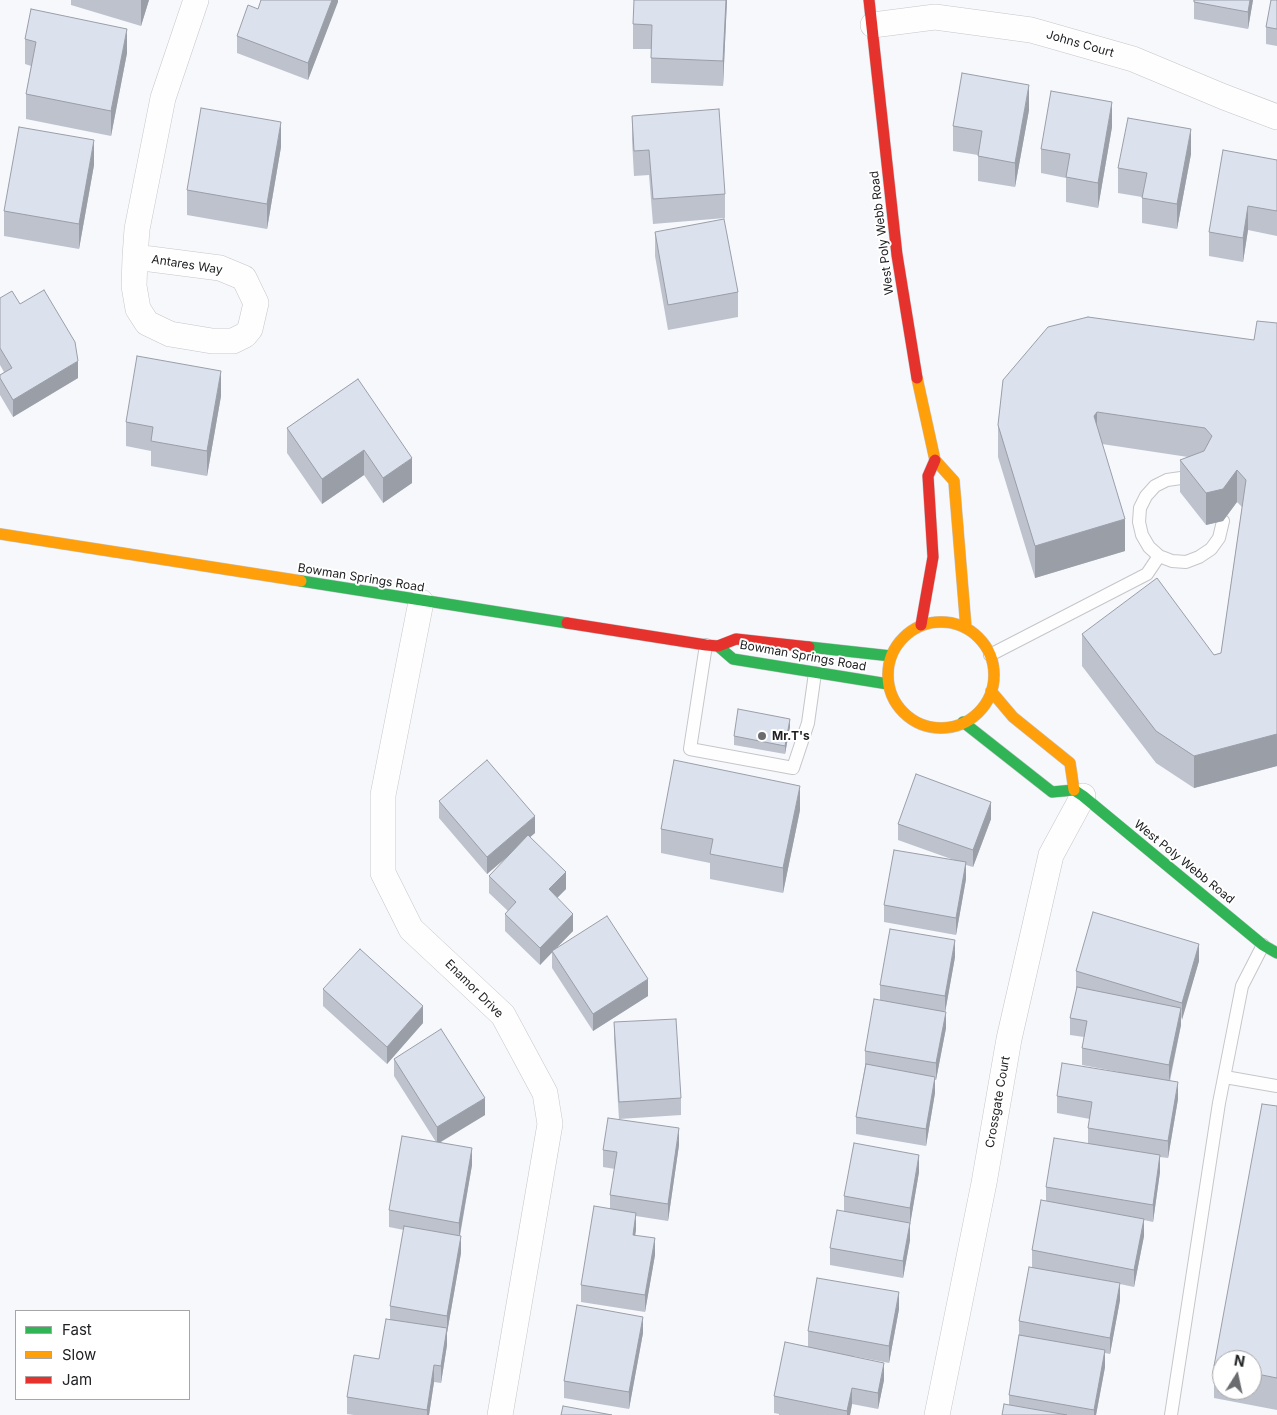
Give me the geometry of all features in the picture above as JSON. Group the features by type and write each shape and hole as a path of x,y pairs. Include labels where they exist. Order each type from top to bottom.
{"street":[{"name":"Antares Way","path":"135,257 220,268 244,278 256,303 250,329 244,335 233,340 212,341 170,334 147,323 138,310 134,286 135,257 137,229 163,98 196,0"},
{"name":"West Poly Webb Road","path":"869,0 897,255 918,387 935,460 928,476 933,557 921,625"},
{"name":"Johns Court","path":"873,25 935,17 1031,30 1133,59 1277,117"},
{"path":"935,460 954,480 966,628"},
{"name":"Bowman Springs Road","path":"0,534 421,602 712,646 733,659 888,684"},
{"name":"Enamor Drive","path":"421,602 383,795 383,873 411,929 503,1015 545,1093 550,1124 500,1415"},
{"path":"939,622 956,624 966,628 984,643 990,655 994,675 991,692 983,706 963,722 939,728 922,724 906,716 894,701 888,684 888,666 894,649 906,635 921,625 939,622"},
{"name":"Bowman Springs Road","path":"712,646 736,639 891,656"},
{"path":"963,722 1052,792 1078,793 1070,763 1013,717 991,692"},
{"name":"West Poly Webb Road","path":"1078,793 1263,945 1277,953"},
{"name":"Crossgate Court","path":"937,1415 984,1183 1009,1039 1051,855 1078,793"}],"lane":[{"path":"1204,484 1181,478 1167,480 1155,486 1146,496 1140,508 1139,522 1142,535 1149,547 1159,556 1186,562 1199,557 1211,549 1219,538 1223,521"},
{"path":"990,655 1147,574 1159,556"},
{"path":"712,646 690,749 792,768 808,723 815,673"},
{"path":"1171,1415 1224,1077 1242,986 1263,945"},
{"path":"1224,1077 1277,1086"}],"building":[{"path":"261,0 332,0 308,63 237,36 248,5 258,9"},
{"path":"634,0 726,0 723,61 651,58 652,25 633,24"},
{"path":"1194,0 1250,0 1248,12 1194,2"},
{"path":"1271,0 1277,0 1277,29 1266,27"},
{"path":"31,9 127,29 111,111 26,94 36,42 25,39"},
{"path":"962,73 1029,85 1015,163 978,156 982,131 953,126"},
{"path":"1051,91 1112,102 1098,183 1066,177 1070,154 1041,149"},
{"path":"201,108 281,122 267,204 187,190"},
{"path":"719,109 725,194 653,199 649,150 634,151 632,116"},
{"path":"1128,118 1191,129 1177,204 1142,198 1147,173 1118,168"},
{"path":"19,127 94,140 79,224 4,211"},
{"path":"1223,150 1277,160 1277,211 1248,206 1243,238 1209,232"},
{"path":"724,219 738,292 668,305 655,232"},
{"path":"44,290 75,342 78,361 13,400 0,378 0,375 12,368 0,348 0,298 12,291 20,304"},
{"path":"1088,317 1254,340 1257,321 1277,323 1277,734 1194,756 1156,731 1082,634 1157,578 1214,655 1221,653 1246,480 1237,470 1223,489 1206,493 1180,460 1204,451 1212,436 1205,428 1097,412 1094,416 1125,519 1035,546 998,425 1003,380 1048,327"},
{"path":"137,356 221,371 207,451 151,441 153,427 126,422"},
{"path":"358,379 412,458 383,478 364,450 322,479 287,428"},
{"name":"Mr.T's","path":"738,709 790,719 785,746 734,736"},
{"path":"487,760 535,816 487,857 439,801"},
{"path":"674,760 800,786 783,868 710,854 713,839 661,829"},
{"path":"916,774 991,802 973,850 898,824"},
{"path":"528,835 566,872 549,889 573,914 540,948 505,914 516,902 489,876"},
{"path":"894,850 966,862 956,918 884,905"},
{"path":"1093,912 1199,944 1182,1003 1076,971"},
{"path":"607,916 648,979 593,1014 552,951"},
{"path":"890,929 955,940 945,996 880,985"},
{"path":"360,949 423,1006 387,1047 323,989"},
{"path":"1077,987 1181,1008 1169,1065 1082,1048 1087,1021 1070,1018"},
{"path":"874,999 946,1012 936,1063 865,1051"},
{"path":"676,1019 681,1098 619,1102 614,1022"},
{"path":"441,1029 485,1098 437,1127 394,1059"},
{"path":"1062,1063 1178,1082 1168,1141 1088,1128 1092,1102 1057,1096"},
{"path":"866,1064 935,1077 926,1129 856,1117"},
{"path":"1262,1104 1277,1106 1277,1378 1262,1375 1262,1350 1217,1350"},
{"path":"608,1118 679,1128 668,1204 610,1195 617,1152 603,1150"},
{"path":"402,1136 472,1148 459,1223 389,1210"},
{"path":"1054,1138 1160,1155 1153,1205 1046,1187"},
{"path":"854,1143 919,1155 910,1208 844,1196"},
{"path":"1041,1200 1144,1219 1134,1270 1032,1250"},
{"path":"594,1206 636,1213 633,1235 655,1238 645,1295 581,1285"},
{"path":"837,1210 910,1223 903,1261 830,1248"},
{"path":"404,1226 461,1236 447,1316 390,1306"},
{"path":"1029,1267 1120,1283 1110,1338 1019,1321"},
{"path":"817,1278 899,1292 889,1346 808,1331"},
{"path":"577,1305 643,1317 629,1392 564,1381"},
{"path":"386,1319 447,1328 441,1366 434,1365 427,1410 347,1397 354,1355 379,1359"},
{"path":"1019,1335 1105,1350 1094,1410 1009,1395"},
{"path":"785,1342 884,1363 878,1393 852,1388 847,1411 774,1396"},
{"path":"1004,1404 1067,1415 1002,1415"},
{"path":"563,1406 612,1415 561,1415"}],"traffic: fast":[{"path":"301,581 567,623"},
{"path":"718,646 733,659 888,684"},
{"path":"809,647 891,656"},
{"path":"963,722 1052,792 1074,790 1083,796 1263,945 1277,953"}],"traffic: slow":[{"path":"917,378 935,460 954,481 966,628"},
{"path":"0,534 301,581"},
{"path":"941,622 961,626 978,638 990,655 994,675 990,695 978,712 961,724 941,728 921,724 904,712 892,695 888,675 892,655 904,638 921,626 941,622"},
{"path":"991,691 1013,717 1070,763 1074,790"}],"traffic: jam":[{"path":"869,0 897,255 917,378"},
{"path":"921,625 933,557 928,476 935,460"},
{"path":"567,623 706,645 718,646 736,639 809,647"}],"place":[{"name":"Mr.T's","path":"762,736"}]}
